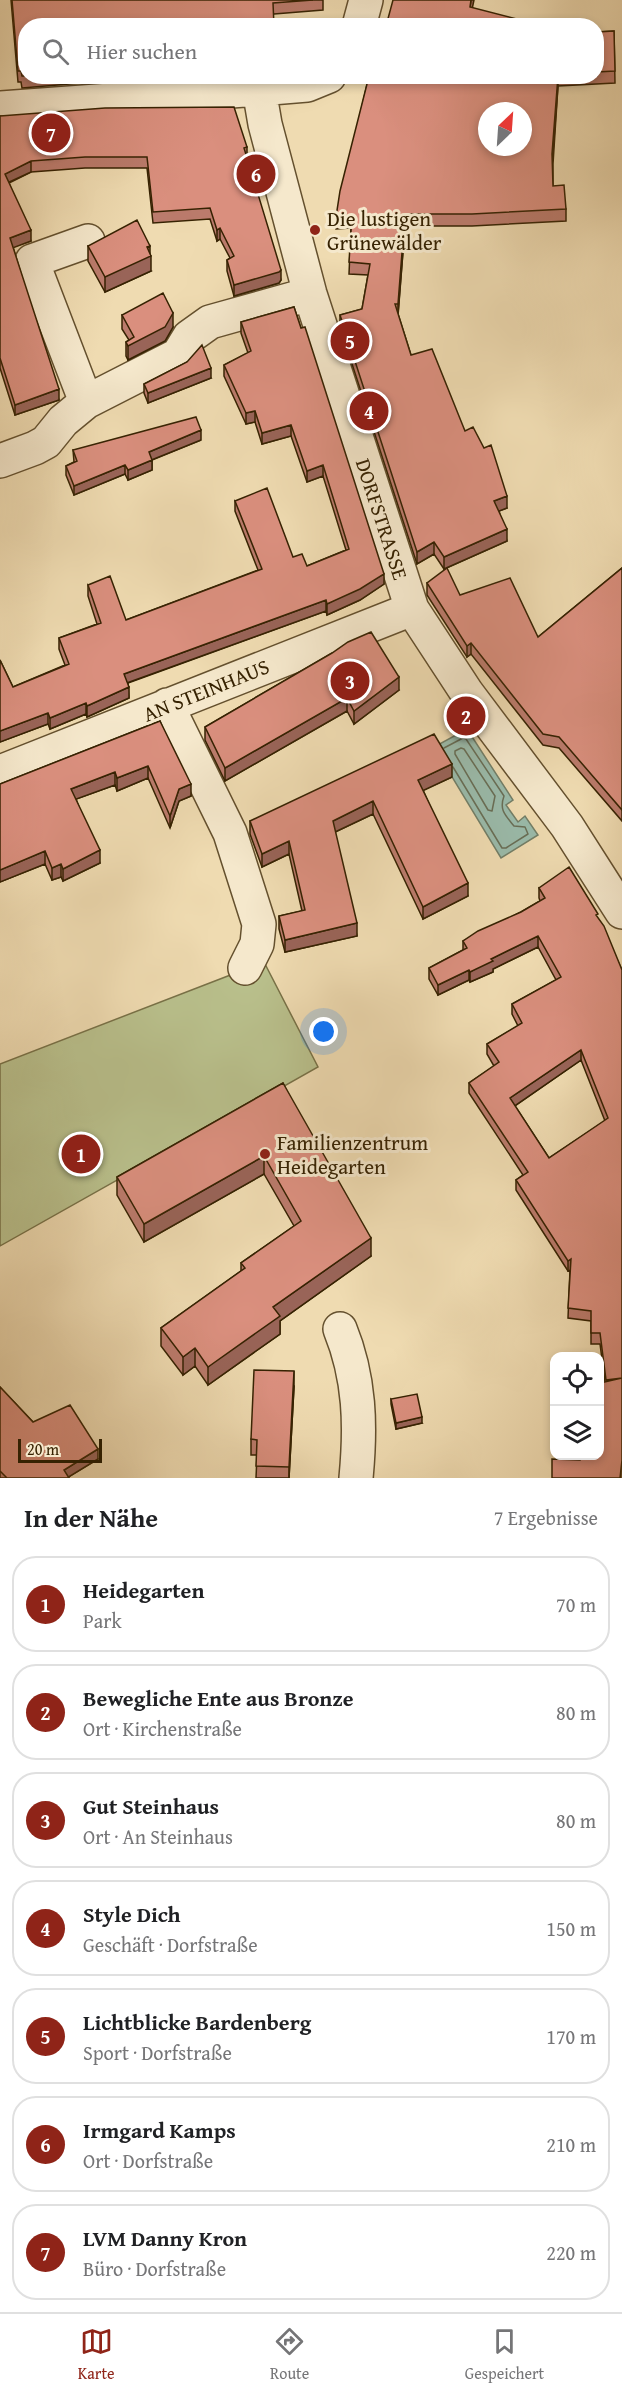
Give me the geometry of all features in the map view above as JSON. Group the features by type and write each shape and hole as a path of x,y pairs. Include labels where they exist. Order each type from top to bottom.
{"street":[{"path":"361,18 366,0"},
{"path":"0,108 311,84"},
{"name":"DORFSTRASSE","path":"259,89 265,124 310,294 412,609 467,693 567,826 622,912"},
{"path":"86,402 32,261 88,241"},
{"path":"0,461 46,442 63,421 86,402 178,355 189,337 210,322 310,294"},
{"name":"AN STEINHAUS","path":"0,772 412,609"},
{"path":"168,705 230,832 259,924 257,944 246,968"},
{"path":"340,1329 350,1353 358,1391 360,1437 357,1478"}],"green space":[{"path":"264,962 318,1067 0,1246 0,1064"}],"water":[{"path":"467,729 513,800 506,805 518,822 525,816 538,835 501,858 434,747"}],"building":[{"path":"12,0 313,0 273,3 274,18 18,18 18,71"},
{"path":"393,0 471,0 470,7 513,18 388,18"},
{"path":"614,31 615,71 604,72 604,32"},
{"path":"367,84 557,84 552,154 553,186 564,185 566,209 472,214 405,214 398,304 395,304 411,355 432,349 465,431 473,427 484,448 491,445 507,496 494,501 507,529 444,557 434,542 417,552 340,315 362,309 370,264 349,262 352,216 336,217 340,191"},
{"path":"234,107 281,270 279,272 234,285 227,260 234,256 220,228 217,230 210,208 153,212 147,157 85,157 31,161 5,174 31,230 10,238 59,389 15,405 0,358 0,116 105,108"},
{"path":"137,220 150,246 147,247 151,256 105,277 88,246"},
{"path":"163,293 173,313 165,327 128,346 126,342 134,337 122,315"},
{"path":"294,307 301,328 305,327 384,574 360,589 327,604 326,600 124,674 129,687 87,706 86,703 50,718 48,713 0,731 0,660 13,687 69,664 59,638 101,623 88,585 110,576 126,620 262,569 235,501 267,488 293,557 302,554 307,566 349,549 323,465 307,471 291,425 262,433 255,411 246,413 224,365 251,351 241,322"},
{"path":"202,345 211,368 148,393 144,384 187,362"},
{"path":"196,417 201,430 149,452 152,460 128,470 125,465 74,486 66,466 77,461 73,450"},
{"path":"447,568 460,595 510,578 538,637 622,568 622,810 559,737 543,734 471,643 467,646 427,583"},
{"path":"371,632 399,677 354,711 347,698 225,768 205,727 348,642"},
{"path":"160,721 191,784 179,789 170,816 148,766 117,778 115,772 71,789 100,850 63,869 61,864 52,868 45,851 0,870 0,784"},
{"path":"434,734 452,764 418,780 468,883 423,907 373,801 333,821 357,923 285,940 279,916 305,910 289,841 262,854 250,821"},
{"path":"569,867 598,914 596,915 604,926 622,970 622,1378 606,1380 600,1333 591,1333 591,1311 568,1308 571,1259 568,1261 516,1180 528,1172 469,1083 499,1062 487,1044 522,1023 512,1004 561,977 538,936 491,959 493,961 438,985 429,968 467,948 463,941 478,931 521,912 545,898 539,888","holes":["581,1050 608,1118 549,1158 510,1098"]},
{"path":"283,1083 371,1238 273,1307 280,1316 208,1367 195,1348 183,1357 161,1328 245,1268 241,1263 301,1221 264,1156 144,1224 117,1177"},
{"path":"254,1370 294,1371 289,1467 256,1466 257,1440 251,1439"},
{"path":"622,1378 620,1478 552,1478 552,1460 604,1460 604,1382"},
{"path":"0,1387 33,1422 70,1405 98,1449 64,1470 69,1478 7,1478 0,1471"},
{"path":"417,1394 422,1417 396,1423 391,1399"}],"place":[{"name":"LVM Danny Kron","path":"51,133"},
{"name":"Irmgard Kamps","path":"256,174"},
{"name":"Die lustigen Grünewälder","path":"315,230"},
{"name":"Lichtblicke Bardenberg","path":"350,341"},
{"name":"Style Dich","path":"369,411"},
{"name":"Gut Steinhaus","path":"350,681"},
{"name":"Bewegliche Ente aus Bronze","path":"466,716"},
{"name":"Heidegarten","path":"81,1154"},
{"name":"Familienzentrum Heidegarten","path":"265,1154"}]}
